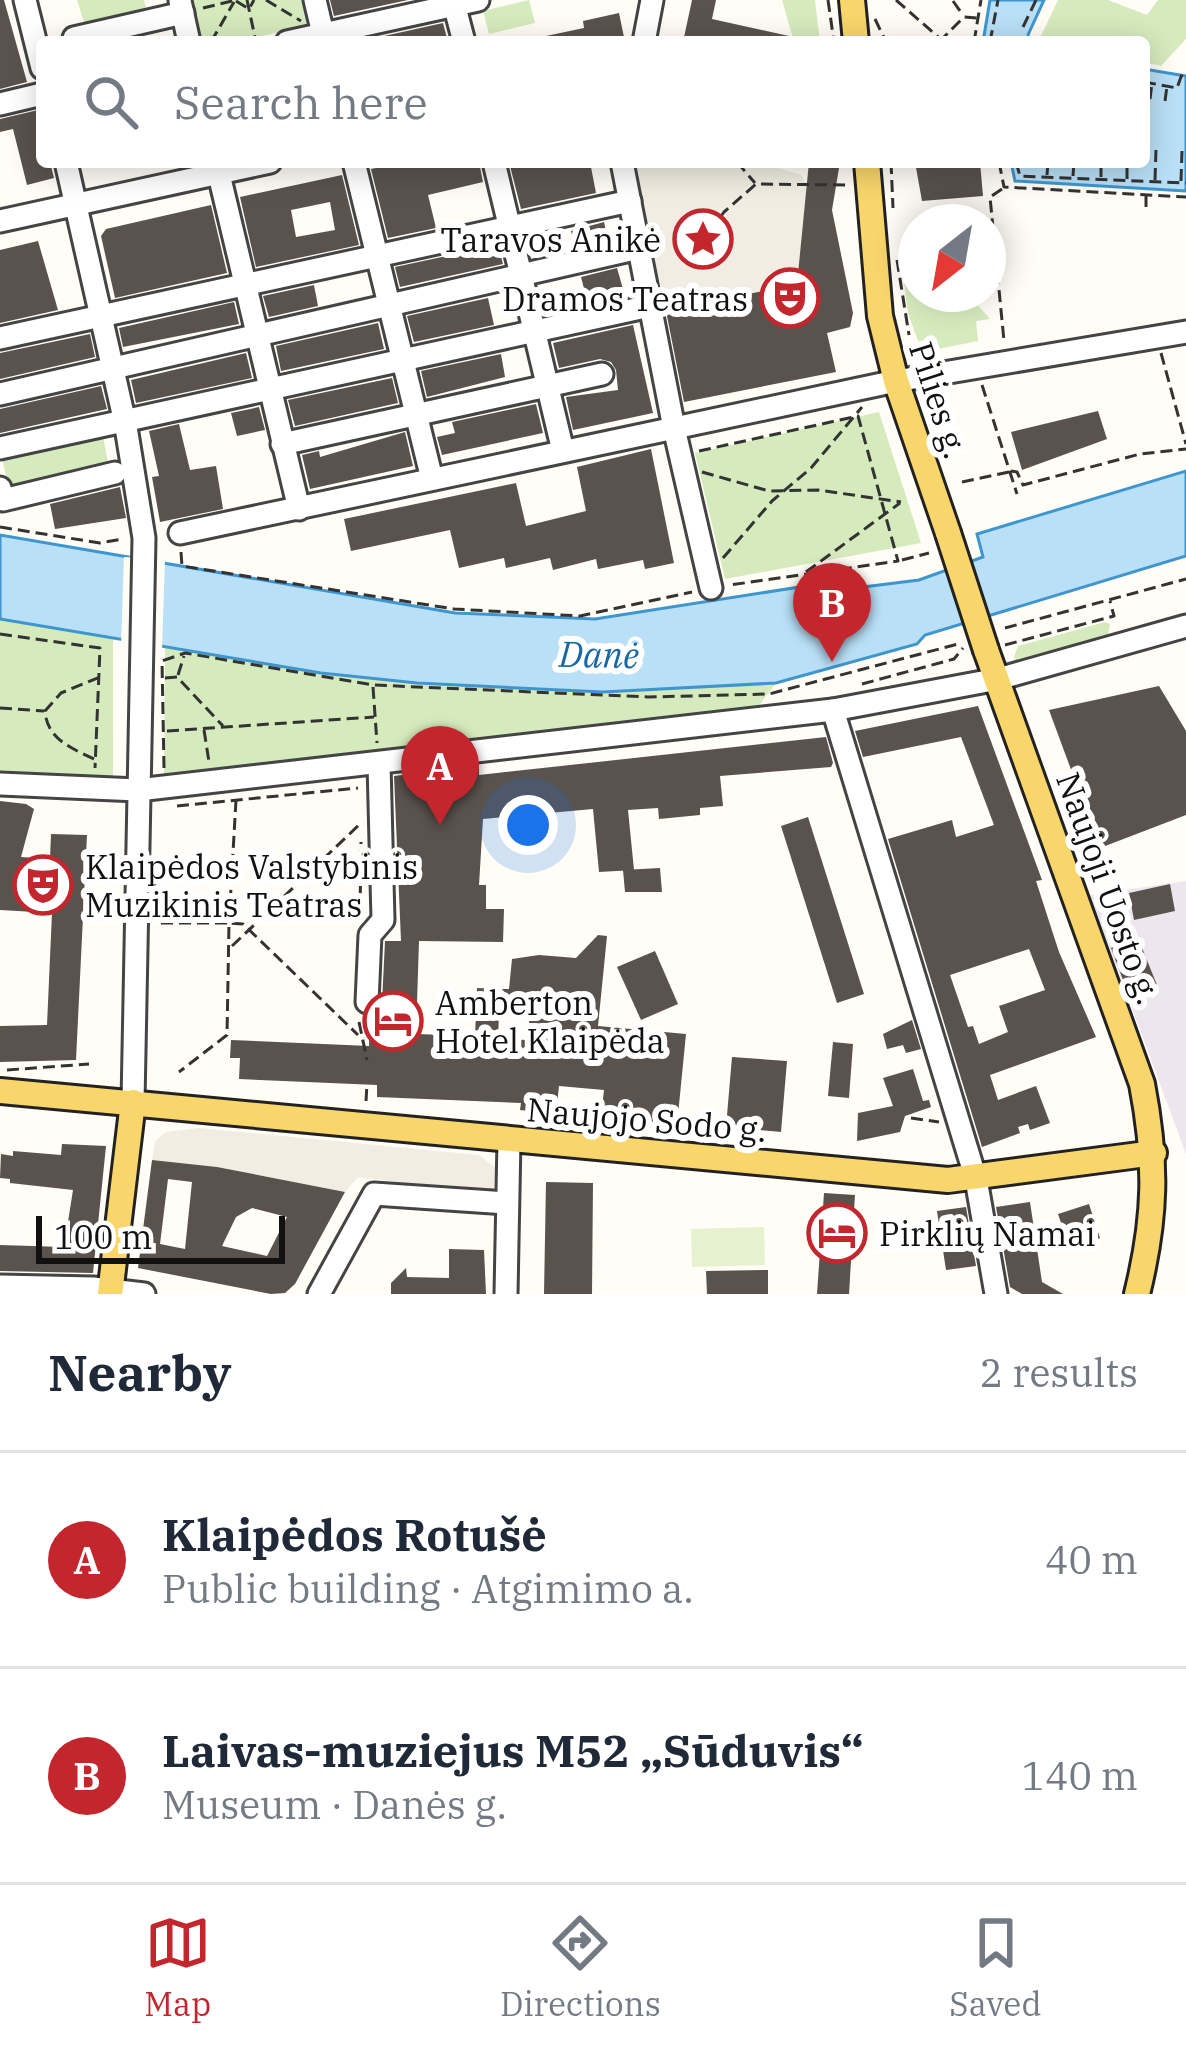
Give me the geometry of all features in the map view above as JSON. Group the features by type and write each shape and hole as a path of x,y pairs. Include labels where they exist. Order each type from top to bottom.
{"main road":[{"path":"852,0 855,36"},
{"name":"Pilies g.","path":"868,174 884,384 948,533 969,647"},
{"name":"Naujoji Uosto g.","path":"969,647 998,679 1133,1054 1154,1154 1155,1194 1137,1294"},
{"name":"Naujojo Sodo g.","path":"0,1091 921,1179 976,1179 1154,1154"},
{"path":"110,1292 133,1102"}],"street":[{"path":"25,0 36,44"},
{"path":"315,0 324,36"},
{"path":"331,36 478,0"},
{"path":"645,36 652,0"},
{"path":"453,3 462,36"},
{"path":"81,36 181,6 188,36"},
{"path":"0,104 36,95"},
{"path":"68,168 142,515 133,1102"},
{"path":"0,221 213,168"},
{"path":"217,168 299,509"},
{"path":"355,168 432,479"},
{"path":"495,168 563,451"},
{"path":"623,168 711,588"},
{"path":"0,338 630,201"},
{"path":"0,394 639,248"},
{"path":"0,448 650,306"},
{"path":"180,532 884,384 1186,332"},
{"path":"282,443 602,374"},
{"path":"0,488 3,500 115,473"},
{"path":"0,784 138,790 164,797 213,781 379,764 998,679 1186,626"},
{"path":"829,702 976,1179 996,1294"},
{"path":"363,1011 370,935 382,920 379,764"},
{"path":"506,1294 509,1140"},
{"path":"319,1294 374,1194 507,1203"},
{"path":"0,1286 144,1294"}],"path":[{"path":"181,6 236,0 249,9"},
{"path":"215,36 236,0"},
{"path":"247,0 255,36"},
{"path":"249,9 254,0"},
{"path":"266,0 321,36"},
{"path":"828,0 833,36"},
{"path":"896,0 936,36"},
{"path":"975,36 981,0"},
{"path":"991,36 998,0"},
{"path":"1023,28 1036,0"},
{"path":"952,1 964,17 978,18"},
{"path":"874,17 883,36"},
{"path":"946,36 964,17"},
{"path":"1150,99 1152,83 1177,88 1182,74"},
{"path":"1165,101 1167,86"},
{"path":"1155,182 1156,149"},
{"path":"1018,168 1020,176 1183,183 1183,151"},
{"path":"742,168 756,184"},
{"path":"890,168 894,225"},
{"path":"1000,168 1004,187"},
{"path":"1047,177 1048,168"},
{"path":"1073,178 1074,168"},
{"path":"1100,179 1101,168"},
{"path":"1127,168 1127,181"},
{"path":"710,232 724,212 756,184 868,174"},
{"path":"1007,360 990,197 1004,187 1186,197"},
{"path":"1146,194 1146,212"},
{"path":"895,246 909,335"},
{"path":"962,482 1011,471 1017,472 1023,485 1186,446 1158,337"},
{"path":"975,366 1017,494"},
{"path":"711,588 720,561 884,384"},
{"path":"682,461 858,416"},
{"path":"858,416 898,561"},
{"path":"682,461 769,491 901,502 805,574"},
{"path":"0,526 100,543 131,538"},
{"path":"180,532 182,566 454,609 580,616 711,588 929,553"},
{"path":"1005,628 1186,580"},
{"path":"361,787 236,800 164,797 162,661 185,653 373,685 648,697 769,694 1114,616 1109,600"},
{"path":"0,634 100,648 94,788"},
{"path":"847,688 954,659 969,647"},
{"path":"177,677 185,653"},
{"path":"95,759 62,743 46,723 45,711 61,693 100,677"},
{"path":"163,678 177,677"},
{"path":"177,677 224,727"},
{"path":"819,681 829,702"},
{"path":"373,685 379,764"},
{"path":"0,708 45,711"},
{"path":"163,731 374,717"},
{"path":"203,728 213,781"},
{"path":"179,1072 227,1035 236,800"},
{"path":"229,948 361,823 360,935"},
{"path":"161,923 242,924 359,1036 367,1046 367,1060"},
{"path":"359,1036 363,1011"},
{"path":"0,1070 89,1064"},
{"path":"367,1084 367,1101"},
{"path":"911,1118 959,1122"}],"shaded area":[{"path":"626,168 778,168 802,175 807,187 797,284 655,312"},
{"path":"1186,881 1186,1154 1090,895"},
{"path":"199,1128 479,1155 496,1168 495,1195 358,1177 345,1192 217,1167 152,1160 155,1141 166,1132"}],"green space":[{"path":"77,0 144,0 148,16 86,28"},
{"path":"187,0 306,0 312,24 263,36 195,36"},
{"path":"529,0 535,23 489,34 483,11"},
{"path":"782,0 815,0 819,36 792,36"},
{"path":"1058,0 1108,0 1147,15 1158,0 1186,0 1186,39 1161,66 1150,63 1150,36 1041,36"},
{"path":"984,312 990,319 976,321 978,341 933,350 918,341 908,313"},
{"path":"879,412 921,543 725,579 695,453"},
{"path":"103,436 109,468 9,490 2,458"},
{"path":"0,619 113,638 113,777 0,772"},
{"path":"1110,624 1107,639 1017,663 1014,657 1018,646"},
{"path":"165,645 307,670 441,683 607,689 776,683 748,720 164,787"},
{"path":"764,1227 765,1265 692,1267 691,1229"}],"water":[{"path":"990,0 1044,0 1028,36 984,36"},
{"path":"1150,70 1186,76 1186,191 1015,181 1012,168 1150,168"},
{"name":"Danė","path":"1186,471 1186,556 925,635 917,644 776,683 603,692 417,683 321,673 0,619 0,535 455,613 595,619 838,581 839,590 919,580 983,557 977,534"}],"pier":[{"path":"124,557 165,559 162,650 121,645"}],"building":[{"path":"0,0 4,0 27,82 0,89"},
{"path":"330,0 408,0 334,16"},
{"path":"692,0 716,0 712,19 789,36 684,36"},
{"path":"619,13 624,36 546,36 584,28 583,21"},
{"path":"443,23 446,36 384,36"},
{"path":"36,110 36,168 52,168 54,178 27,185 13,129 0,132 0,119"},
{"path":"480,168 483,182 428,195 436,228 388,238 371,169"},
{"path":"511,168 591,168 596,193 521,209"},
{"name":"Dramos Teatras","path":"808,168 839,168 832,210 853,313 850,327 827,333 836,372 684,402 666,311 797,284"},
{"path":"916,168 981,168 983,196 922,201"},
{"path":"342,175 359,245 256,267 240,197","holes":["330,202 335,230 296,237 291,210"]},
{"path":"211,205 227,273 115,298 101,236 106,229"},
{"path":"604,222 608,240 575,247 571,231"},
{"path":"38,241 58,310 0,323 0,250"},
{"path":"498,245 503,264 400,287 395,267"},
{"path":"617,268 625,296 588,304 581,277"},
{"path":"314,285 318,306 269,317 263,296"},
{"path":"488,298 494,325 414,342 407,316"},
{"path":"234,302 239,324 123,347 119,328"},
{"path":"378,323 384,349 281,371 276,346"},
{"path":"633,325 653,413 573,430 566,397 618,390 616,370 611,362 600,359 559,368 553,343"},
{"path":"90,334 95,357 0,379 0,353"},
{"path":"246,353 252,378 136,403 131,380"},
{"path":"501,354 505,377 427,397 421,371"},
{"path":"392,378 398,403 295,426 288,400"},
{"path":"101,386 107,409 0,433 0,409"},
{"path":"536,404 543,433 442,455 437,437 455,433 452,422"},
{"path":"259,407 265,430 237,436 231,413"},
{"path":"1098,411 1107,439 1022,470 1011,432"},
{"path":"179,424 190,470 216,466 223,509 160,522 152,477 159,476 149,431"},
{"path":"405,432 413,466 310,489 302,455 319,451 320,457"},
{"path":"651,449 674,563 645,569 643,560 598,569 596,559 553,570 550,558 506,568 504,558 459,568 450,530 351,551 344,519 516,483 526,526 586,511 577,467"},
{"path":"120,487 126,518 55,529 50,504"},
{"path":"1159,686 1186,731 1186,815 1100,848 1049,710"},
{"path":"978,706 1042,880 1036,881 1059,952 1096,1037 990,1075 998,1100 1036,1086 1050,1123 1030,1130 1028,1124 1018,1127 1020,1133 982,1147 888,839 952,820 956,837 994,825 961,737 863,757 855,731","holes":["1029,949 1045,990 999,1006 1008,1032 979,1044 950,975"]},
{"path":"826,737 831,767 720,776 723,806 700,808 700,815 659,819 658,808 628,810 634,870 599,872 593,809 483,819 479,885 486,885 486,909 504,909 503,942 419,941 416,1034 475,1036 477,988 500,989 498,1039 527,1040 530,1015 519,1013 502,989 509,989 512,959 576,958 598,935 607,936 598,1026 686,1034 677,1125 601,1117 604,1090 559,1086 556,1114 520,1110 521,1103 377,1097 377,1085 239,1079 240,1058 230,1058 231,1040 369,1046 370,1016 382,1003 385,941 401,941 394,776 479,766 479,775"},
{"name":"Klaipėdos Valstybinis Muzikinis Teatras","path":"0,801 34,809 21,857 50,859 51,834 87,835 76,1060 0,1062 0,1026 47,1025 52,913 0,910"},
{"path":"808,817 864,994 837,1003 781,826"},
{"path":"660,868 662,892 625,892 623,870"},
{"path":"1170,884 1175,911 1134,920 1129,893"},
{"path":"1138,938 1157,985 1129,996 1111,948"},
{"path":"655,951 678,1004 641,1020 617,967"},
{"path":"912,1020 921,1049 906,1053 903,1045 887,1049 883,1034"},
{"path":"833,1042 853,1044 849,1098 828,1096"},
{"path":"732,1057 787,1061 781,1132 726,1127"},
{"path":"913,1069 923,1101 929,1100 931,1107 905,1116 900,1132 857,1141 858,1113 893,1106 883,1078"},
{"path":"62,1144 106,1146 93,1273 0,1271 0,1245 64,1247 73,1190 0,1178 1,1154 61,1155"},
{"path":"152,1160 217,1167 345,1192 295,1284 285,1293 138,1268","holes":["168,1179 192,1182 185,1249 160,1244","252,1208 287,1217 267,1256 222,1246 236,1217"]},
{"path":"546,1182 593,1183 592,1294 544,1294"},
{"name":"Pirklių Namai","path":"824,1193 855,1195 849,1294 817,1294"},
{"path":"1030,1202 1042,1282 1063,1294 1022,1294 1010,1287 996,1207"},
{"path":"1089,1204 1100,1238 1070,1249 1058,1214"},
{"path":"966,1207 976,1266 946,1270 937,1211"},
{"path":"449,1249 484,1250 486,1294 391,1294 391,1283 406,1268 407,1277 449,1278"},
{"path":"768,1270 768,1294 707,1294 706,1271"}],"place":[{"name":"Taravos Anikė","path":"703,239"},
{"name":"Dramos Teatras","path":"790,298"},
{"name":"Laivas-muziejus M52 „Sūduvis“","path":"832,662"},
{"name":"Klaipėdos Rotušė","path":"440,825"},
{"name":"Klaipėdos Valstybinis Muzikinis Teatras","path":"43,885"},
{"name":"Amberton Hotel Klaipėda","path":"393,1021"},
{"name":"Pirklių Namai","path":"837,1233"}]}
